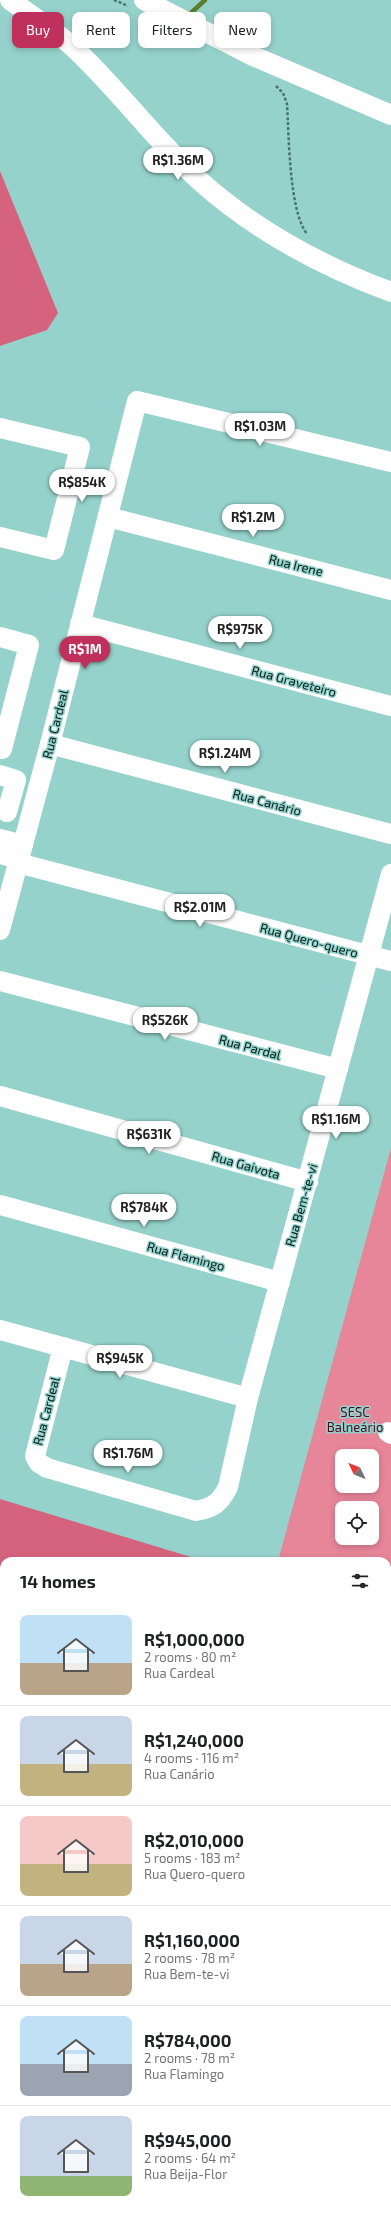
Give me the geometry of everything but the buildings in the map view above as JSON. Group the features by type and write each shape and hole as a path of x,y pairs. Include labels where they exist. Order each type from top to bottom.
{"street":[{"path":"10,0 72,47 160,141 200,181 226,203 262,230 320,262 391,292"},
{"path":"139,4 253,56 391,115"},
{"name":"Rua Cardeal","path":"0,930 14,865 30,819 50,744 137,400 391,462"},
{"path":"0,428 80,447 54,550 0,537"},
{"name":"Rua Irene","path":"108,517 391,590"},
{"name":"Rua Graveteiro","path":"80,624 391,706"},
{"path":"0,637 29,645 1,749"},
{"name":"Rua Canário","path":"50,744 391,834"},
{"path":"0,775 16,780 4,811 30,819"},
{"path":"0,839 14,865"},
{"path":"0,847 14,865"},
{"path":"0,854 14,865"},
{"name":"Rua Quero-quero","path":"14,865 391,961"},
{"name":"Rua Bem-te-vi","path":"248,1398 370,956 391,874"},
{"name":"Rua Pardal","path":"0,981 338,1069"},
{"name":"Rua Gaivota","path":"0,1096 308,1182"},
{"name":"Rua Flamingo","path":"0,1205 280,1282"},
{"path":"0,1330 248,1398"},
{"name":"Rua Cardeal","path":"63,1347 35,1456 38,1463 47,1468 196,1510 211,1508 221,1500 228,1487 248,1398"}],"path":[{"path":"114,0 139,4"},
{"path":"274,84 283,93 287,104 295,206 300,224 311,237"}],"green space":[{"name":"SESC Balneário","path":"391,1148 391,1557 279,1557"}],"shaded area":[{"path":"0,171 58,313 47,330 0,346"},
{"path":"0,1499 191,1557 0,1557"}],"waterway":[{"path":"192,12 205,0"}]}
